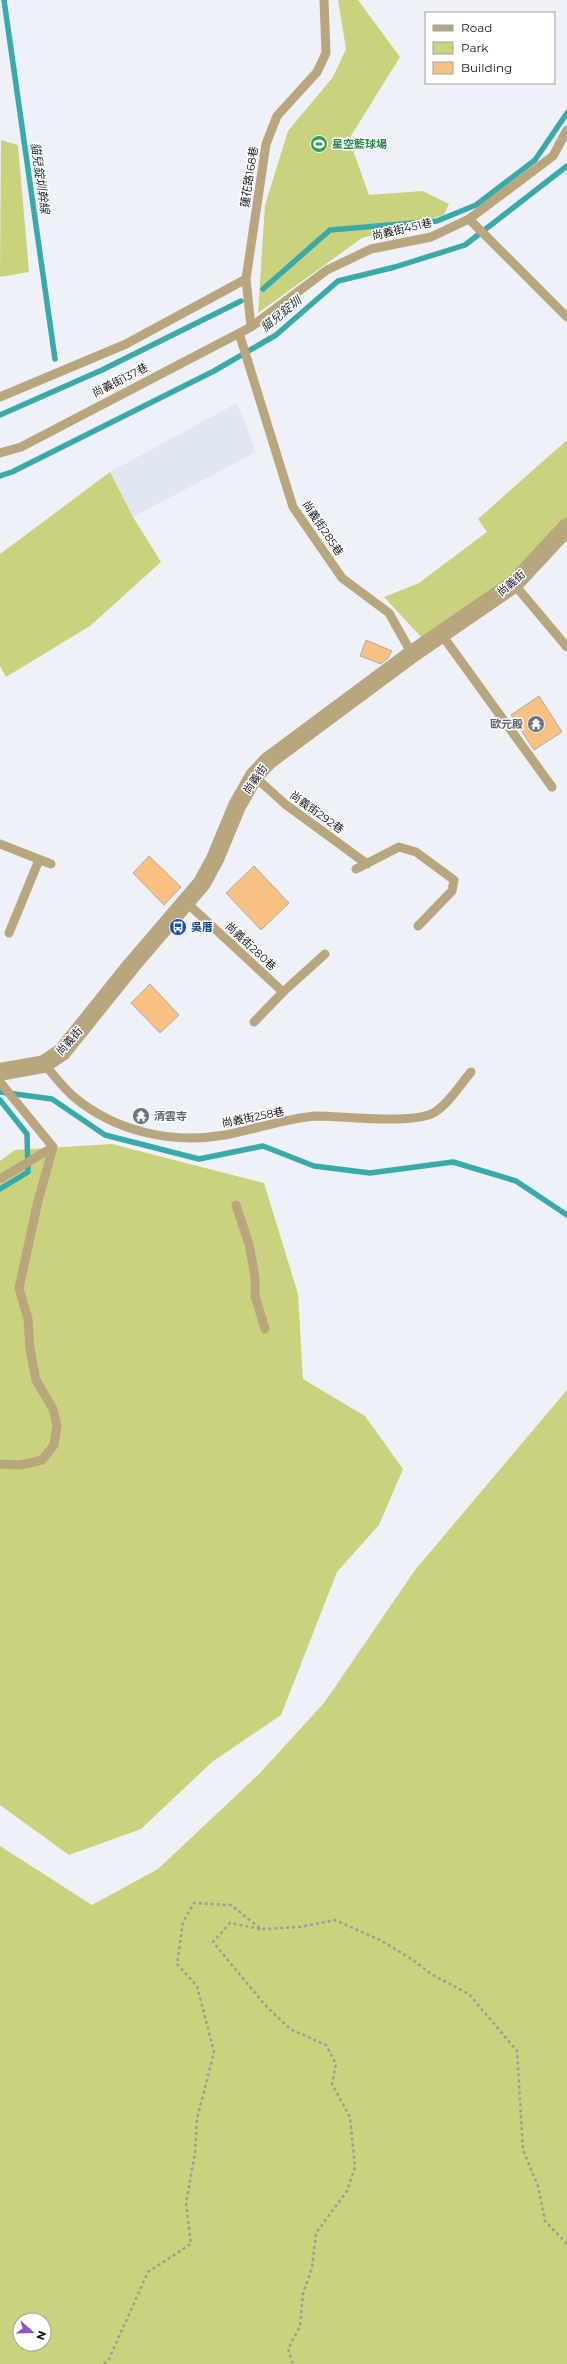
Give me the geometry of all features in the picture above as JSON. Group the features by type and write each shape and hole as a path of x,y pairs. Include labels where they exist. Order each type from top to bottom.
{"street":[{"name":"尚義街","path":"0,1072 44,1064 62,1052 131,966 202,883 215,859 237,806 254,776 268,760 412,654 442,635 514,584 567,527"}],"lane":[{"name":"蓮花路168巷","path":"251,327 246,279 266,144 277,116 317,72 326,53 324,0"},
{"name":"尚義街451巷","path":"251,327 327,270 371,249 431,237 469,219 552,156 567,130"},
{"path":"469,219 567,317"},
{"path":"0,397 126,344 246,279"},
{"name":"尚義街137巷","path":"0,453 21,446 251,327"},
{"name":"尚義街285巷","path":"239,333 251,366 293,507 342,578 389,613 412,654"},
{"path":"514,584 567,647"},
{"path":"442,635 552,787"},
{"name":"尚義街292巷","path":"254,776 285,804 367,864"},
{"path":"0,844 51,864"},
{"path":"356,869 399,847 416,852 454,880 452,891 418,926"},
{"path":"9,933 39,860"},
{"name":"尚義街280巷","path":"186,902 283,992"},
{"path":"254,1022 283,992 326,954"},
{"name":"尚義街258巷","path":"44,1064 74,1097 101,1116 139,1132 179,1138 224,1135 316,1116 380,1119 409,1118 434,1113 448,1100 471,1072"},
{"path":"0,1082 53,1147"},
{"path":"0,1179 53,1147"},
{"path":"0,1464 21,1465 42,1460 54,1445 57,1425 53,1409 36,1380 30,1349 28,1319 19,1288 38,1201 53,1147"},
{"path":"236,1205 250,1244 255,1277 255,1296 265,1329"}],"path":[{"path":"104,2364 109,2359 148,2272 191,2244 186,2202 195,2153 197,2119 214,2052 197,1986 177,1964 183,1922 194,1903 231,1905 261,1929"},
{"path":"293,2364 288,2349 300,2326 302,2294 312,2268 316,2233 347,2191 355,2167 350,2117 332,2084 336,2064 326,2045 290,2029 256,1994 214,1942 230,1923 261,1929 300,1927 335,1920 382,1941 413,1960 431,1974 469,1994 517,2051 523,2150 538,2186 544,2220 567,2244"}],"shaded area":[{"path":"237,403 256,452 133,517 110,472"}],"green space":[{"path":"338,0 358,0 400,57 349,139 369,195 423,191 449,204 444,215 362,238 258,313 265,205 288,131 333,77 346,49"},
{"path":"1,140 18,145 29,272 0,277"},
{"path":"567,440 567,520 507,581 422,638 384,597 419,583 487,532 478,519"},
{"path":"110,472 133,517 161,562 90,626 6,677 0,666 0,554"},
{"path":"112,1144 264,1183 298,1294 303,1379 365,1416 403,1469 379,1525 337,1572 281,1715 212,1762 141,1829 69,1855 0,1805 0,1161 15,1150"},
{"path":"567,1390 567,2364 0,2364 0,1846 92,1905 158,1869 259,1774 324,1703 415,1570"}],"building":[{"path":"366,640 392,651 388,658 381,664 360,656"},
{"name":"歐元殿","path":"539,696 562,732 534,750 511,715"},
{"path":"149,856 181,887 164,905 133,873"},
{"path":"254,866 289,903 261,930 226,893"},
{"path":"150,984 179,1015 160,1033 131,1003"}],"waterway":[{"name":"貓兒錠圳幹線","path":"4,0 55,359"},
{"path":"263,289 330,230 437,221 476,205 535,160 567,113"},
{"name":"貓兒錠圳","path":"0,476 12,472 214,371 276,335 338,281 395,267 465,245 567,166"},
{"path":"0,415 102,370 241,301"},
{"path":"0,1092 52,1099 105,1135 199,1159 263,1146 314,1166 370,1173 453,1162 516,1181 567,1215"},
{"path":"0,1100 27,1134 28,1172 0,1189"}],"place":[{"name":"星空籃球場","path":"319,144"},
{"name":"歐元殿","path":"536,724"},
{"name":"吳厝","path":"178,927"},
{"name":"清雲寺","path":"141,1116"}]}
